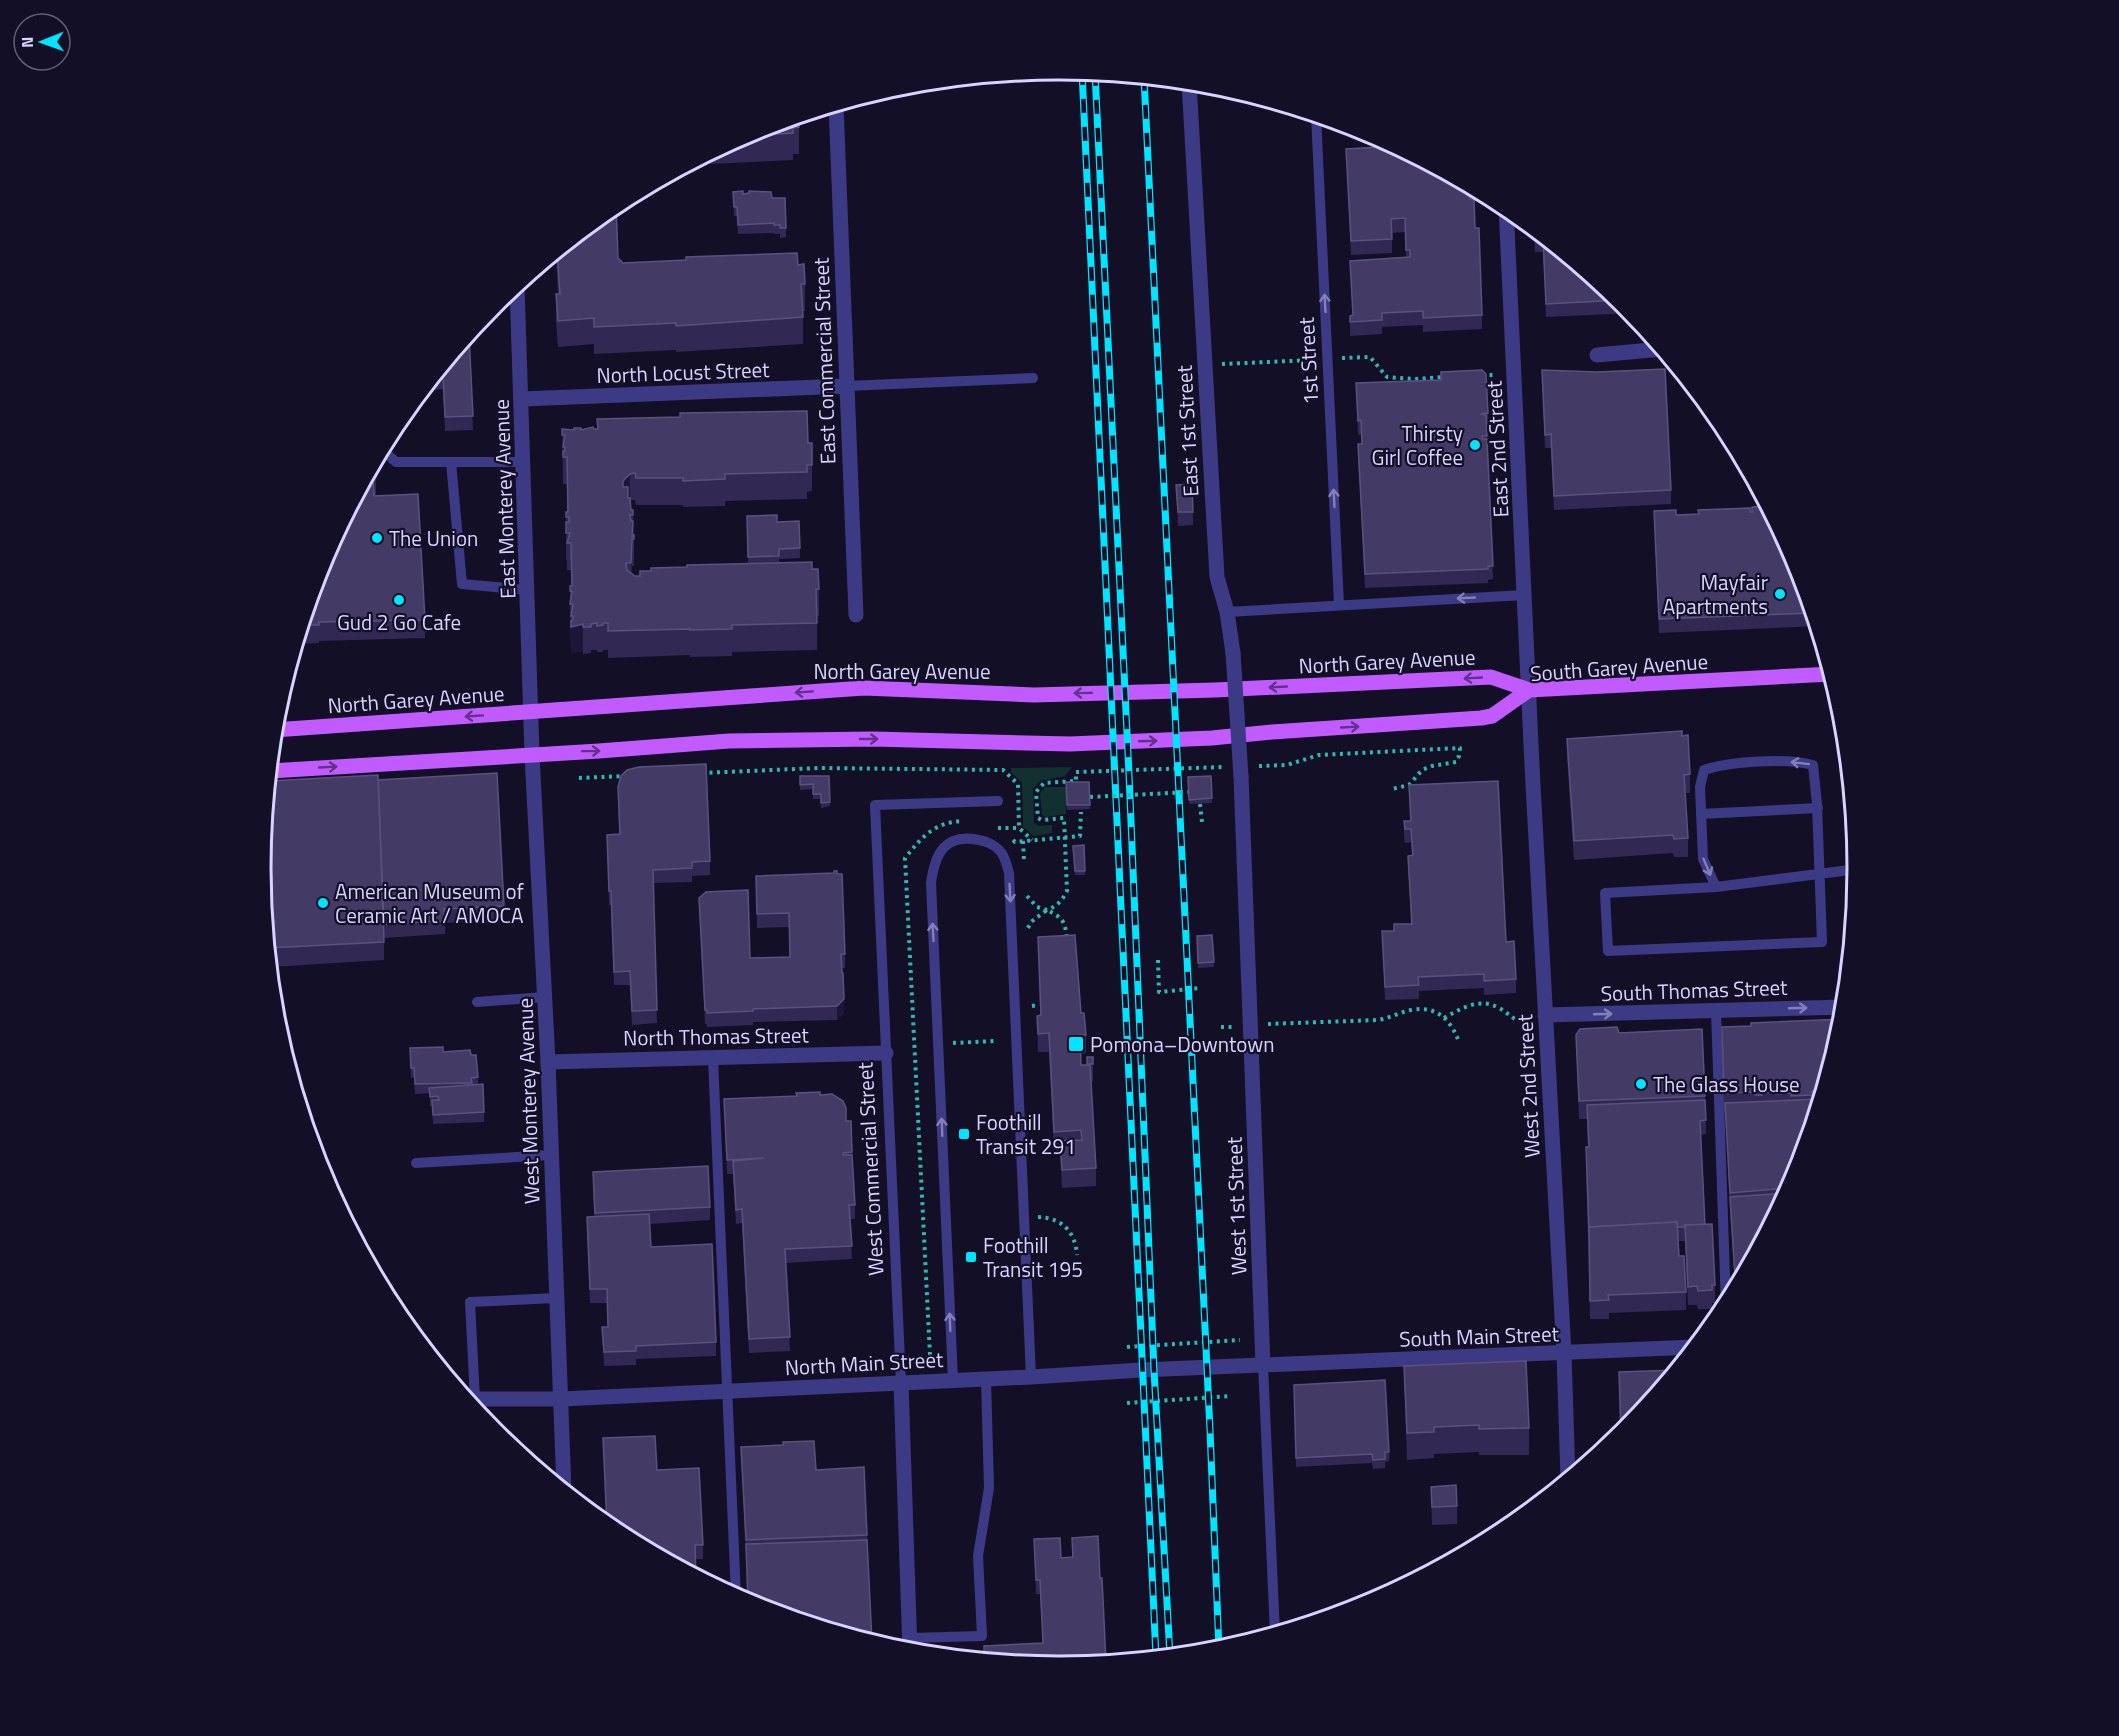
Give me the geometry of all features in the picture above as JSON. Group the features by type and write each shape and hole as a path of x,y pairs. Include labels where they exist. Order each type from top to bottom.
{"main road":[{"name":"South Garey Avenue","path":"532,756 729,741 873,739 1070,744 1212,738 1481,718 1492,716 1529,690 1824,674"},
{"name":"North Garey Avenue","path":"284,729 864,688 1034,694 1215,690 1491,677 1529,690"},
{"path":"277,771 532,756"}],"street":[{"name":"East 1st Street","path":"1189,91 1217,578 1227,612 1233,653 1240,770"},
{"name":"East Commercial Street","path":"836,112 856,615"},
{"name":"East 2nd Street","path":"1507,218 1529,690"},
{"name":"East Monterey Avenue","path":"517,296 532,711"},
{"path":"1597,355 1653,350"},
{"name":"North Locust Street","path":"522,399 846,386"},
{"name":"West 2nd Street","path":"1529,690 1564,1354 1568,1471"},
{"name":"West Monterey Avenue","path":"532,711 532,756 548,1062 564,1481"},
{"name":"West 1st Street","path":"1240,770 1263,1365"},
{"name":"South Thomas Street","path":"1545,1015 1835,1007"},
{"name":"North Thomas Street","path":"548,1062 886,1053"},
{"name":"South Main Street","path":"1263,1365 1685,1348"},
{"name":"North Main Street","path":"477,1399 561,1399 1263,1365"},
{"name":"West Commercial Street","path":"901,1383 910,1642"}],"lane":[{"name":"1st Street","path":"1316,122 1339,605"},
{"path":"846,386 1033,378"},
{"path":"388,455 396,462 524,462"},
{"path":"451,462 462,584 528,590"},
{"path":"1227,612 1524,595"},
{"path":"1716,887 1703,859 1701,814 1704,770 1719,765 1798,761 1813,765 1818,808 1820,873 1822,942 1608,951 1605,893 1716,887 1820,873 1848,870"},
{"name":"West Commercial Street","path":"901,1383 875,805 998,801"},
{"path":"1701,814 1818,808"},
{"path":"953,1380 931,883 934,862 942,848 955,839 972,838 987,842 1001,851 1009,873 1032,1377"},
{"path":"477,1002 545,997"},
{"path":"1716,1011 1725,1289"},
{"path":"713,1058 736,1586"},
{"path":"416,1163 551,1155"},
{"path":"471,1392 470,1302 556,1298"},
{"name":"West 1st Street","path":"1263,1365 1275,1627"},
{"path":"921,1644 982,1636 978,1556 989,1488 986,1379"}],"path":[{"path":"1027,931 1031,922 1064,899 1067,891 1064,818 1042,820 1038,818 1036,792 1044,783 1076,781 1076,772 1240,770 1287,765 1319,755 1460,748 1456,762 1432,766 1422,771 1409,785 1392,789"},
{"path":"693,773 819,768 1003,770 1018,784 1019,828"},
{"path":"579,778 635,776"},
{"path":"1090,797 1190,792"},
{"path":"1200,804 1202,822"},
{"path":"1080,836 1081,812"},
{"path":"998,828 1019,828 1032,840"},
{"path":"1023,841 1024,871"},
{"path":"1026,891 1028,898 1037,907 1058,916 1065,923 1067,942"},
{"path":"1158,960 1159,992 1199,988"},
{"path":"1030,998 1032,1017"},
{"path":"1444,1018 1464,1007 1481,1002 1499,1008 1512,1019 1524,1021"},
{"path":"1032,1006 1039,1005"},
{"path":"1221,1027 1378,1020 1411,1010 1426,1010 1440,1014 1453,1026 1459,1042"},
{"path":"952,1043 994,1041"},
{"path":"1034,1217 1052,1218 1065,1226 1076,1242 1077,1255"},
{"path":"1127,1347 1240,1340"},
{"path":"1127,1403 1231,1396"}],"green space":[{"path":"1072,767 1065,776 1040,781 1033,789 1034,823 1039,826 1052,825 1052,833 1034,836 1023,827 1022,783 1011,772 1011,768"},
{"path":"1045,787 1066,787 1066,814 1046,817 1042,815 1040,793"}],"building":[{"path":"799,124 799,127 793,128 793,133 773,134"},
{"path":"1377,147 1454,185 1470,195 1470,199 1474,199 1475,228 1479,228 1482,315 1423,318 1423,311 1382,313 1382,320 1350,322 1350,316 1353,315 1350,261 1410,257 1410,250 1406,250 1405,218 1391,219 1392,239 1351,241 1346,149"},
{"path":"743,191 743,194 749,191 771,192 772,198 785,198 786,228 780,228 780,225 774,225 774,223 738,225 733,192"},
{"path":"616,215 618,258 623,263 686,260 686,257 797,253 798,265 804,264 805,284 801,284 803,317 676,326 676,323 594,327 594,318 558,321 556,294 560,294 558,260"},
{"path":"1543,245 1607,301 1546,304"},
{"path":"470,345 473,416 445,417 443,377"},
{"path":"1665,369 1671,490 1554,496 1551,434 1545,435 1542,370 1597,372"},
{"path":"1482,370 1486,374 1488,413 1481,414 1486,415 1487,436 1482,436 1482,439 1487,439 1493,566 1488,566 1488,569 1365,574 1358,444 1362,444 1361,420 1358,421 1356,383 1441,380 1441,372"},
{"path":"807,411 808,443 812,443 812,465 807,465 807,472 725,474 725,479 683,481 683,478 636,478 635,473 630,474 623,481 623,487 628,487 628,498 630,498 631,510 633,510 633,515 630,515 633,521 632,536 634,535 634,539 632,539 631,563 626,563 627,570 635,576 640,576 640,571 651,571 651,568 687,567 687,565 812,562 812,569 818,569 817,623 732,625 732,629 690,630 608,631 608,623 597,626 597,623 591,624 591,627 583,627 583,624 571,627 573,604 570,604 571,543 567,543 570,533 566,533 566,522 569,522 569,517 566,517 566,512 568,512 567,457 563,457 565,435 562,435 562,429 581,428 581,430 593,427 598,429 597,419 680,417 680,413"},
{"name":"The Union","path":"373,481 374,496 418,494 425,620 319,622 319,625 310,625 331,566 352,519"},
{"path":"1192,484 1193,512 1178,512 1176,485"},
{"path":"1760,506 1767,519 1805,613 1659,619 1654,511 1676,510 1676,515 1699,514 1698,510 1750,508 1752,512 1752,507"},
{"path":"777,515 777,522 799,521 800,548 779,549 779,556 748,557 747,516"},
{"path":"1682,731 1682,736 1688,735 1690,774 1684,775 1688,838 1674,839 1673,835 1574,841 1567,739"},
{"path":"706,764 710,861 692,862 692,868 653,870 657,1010 632,1011 630,971 614,972 611,891 609,891 607,835 620,834 618,787 621,776 627,770 639,767"},
{"path":"497,773 504,906 444,909 445,921 384,924 378,780"},
{"name":"American Museum of Ceramic Art / AMOCA","path":"378,775 384,942 276,948 271,868 276,781"},
{"path":"800,776 829,776 830,802 821,803 821,794 813,794 813,784 800,785"},
{"path":"1211,776 1212,798 1189,800 1188,777"},
{"path":"1498,781 1506,942 1514,941 1516,979 1484,981 1484,974 1418,977 1419,985 1385,987 1382,931 1394,931 1394,924 1412,924 1408,856 1413,855 1411,829 1405,829 1404,821 1411,821 1409,785"},
{"path":"1066,782 1089,782 1090,805 1067,805"},
{"path":"1084,845 1085,871 1075,871 1073,846"},
{"path":"834,871 842,874 845,954 841,954 844,999 837,1006 707,1013 699,898 706,892 748,890 750,958 790,957 789,913 757,914 756,876 834,873"},
{"path":"1075,935 1081,1013 1084,1013 1086,1035 1080,1035 1081,1065 1090,1065 1096,1168 1062,1170 1060,1141 1082,1140 1081,1130 1054,1132 1049,1033 1038,1034 1037,1016 1041,1015 1038,937"},
{"path":"1212,935 1214,962 1198,963 1197,936"},
{"path":"1833,1019 1821,1072 1812,1095 1791,1096 1791,1093 1776,1094 1775,1092 1762,1093 1762,1095 1755,1095 1755,1092 1724,1093 1722,1027 1751,1026 1751,1023"},
{"name":"The Glass House","path":"1617,1027 1619,1033 1702,1029 1705,1096 1579,1101 1576,1035 1580,1029"},
{"path":"443,1047 443,1052 470,1050 471,1055 476,1055 478,1077 471,1078 472,1083 415,1084 410,1048"},
{"path":"1087,1057 1093,1057 1093,1064 1087,1064"},
{"path":"483,1084 484,1112 433,1115 432,1100 439,1100 438,1096 430,1097 429,1088"},
{"path":"820,1092 820,1095 832,1094 843,1101 846,1108 846,1121 851,1121 852,1152 843,1153 843,1155 852,1155 855,1205 849,1205 852,1246 785,1249 790,1337 749,1339 742,1209 736,1210 733,1161 764,1158 727,1160 724,1099 797,1096 796,1093"},
{"path":"1813,1099 1780,1189 1730,1193 1725,1103"},
{"path":"1705,1100 1706,1120 1700,1121 1705,1225 1677,1227 1677,1222 1589,1227 1589,1232 1587,1105"},
{"path":"708,1166 710,1207 595,1213 593,1172"},
{"path":"1777,1194 1735,1274 1730,1197"},
{"path":"649,1214 651,1247 712,1244 716,1342 636,1346 636,1351 604,1352 602,1327 608,1327 607,1289 590,1289 587,1217"},
{"path":"1677,1222 1679,1256 1684,1256 1686,1292 1608,1295 1609,1300 1590,1301 1589,1227"},
{"path":"1712,1224 1715,1285 1712,1285 1712,1290 1698,1291 1697,1286 1688,1287 1685,1225"},
{"path":"1526,1361 1529,1428 1479,1429 1479,1425 1434,1427 1434,1432 1407,1433 1404,1366"},
{"path":"1667,1370 1621,1422 1619,1372"},
{"path":"1385,1380 1389,1452 1385,1452 1385,1459 1373,1460 1372,1454 1296,1458 1294,1385"},
{"path":"655,1436 657,1470 699,1468 703,1545 695,1545 696,1567 665,1551 606,1514 603,1438"},
{"path":"814,1441 816,1470 864,1467 867,1535 746,1540 741,1447"},
{"path":"1456,1485 1457,1506 1432,1507 1431,1487"},
{"path":"1098,1536 1106,1655 1008,1655 984,1653 984,1646 1043,1643 1040,1580 1036,1580 1034,1539 1060,1538 1061,1558 1073,1557 1072,1538"},
{"path":"867,1540 872,1634 806,1615 748,1591 746,1544"}],"railway":[{"path":"1082,80 1156,1651"},
{"path":"1095,81 1129,774 1154,1370 1170,1649"},
{"path":"1144,84 1219,1640"}],"place":[{"name":"Thirsty Girl Coffee","path":"1475,445"},
{"name":"The Union","path":"377,538"},
{"name":"Mayfair Apartments","path":"1780,594"},
{"name":"Gud 2 Go Cafe","path":"399,600"},
{"name":"American Museum of Ceramic Art / AMOCA","path":"323,903"},
{"name":"Pomona–Downtown","path":"1076,1044"},
{"name":"The Glass House","path":"1641,1084"},
{"name":"Foothill Transit 291","path":"964,1134"},
{"name":"Foothill Transit 195","path":"971,1257"}]}
